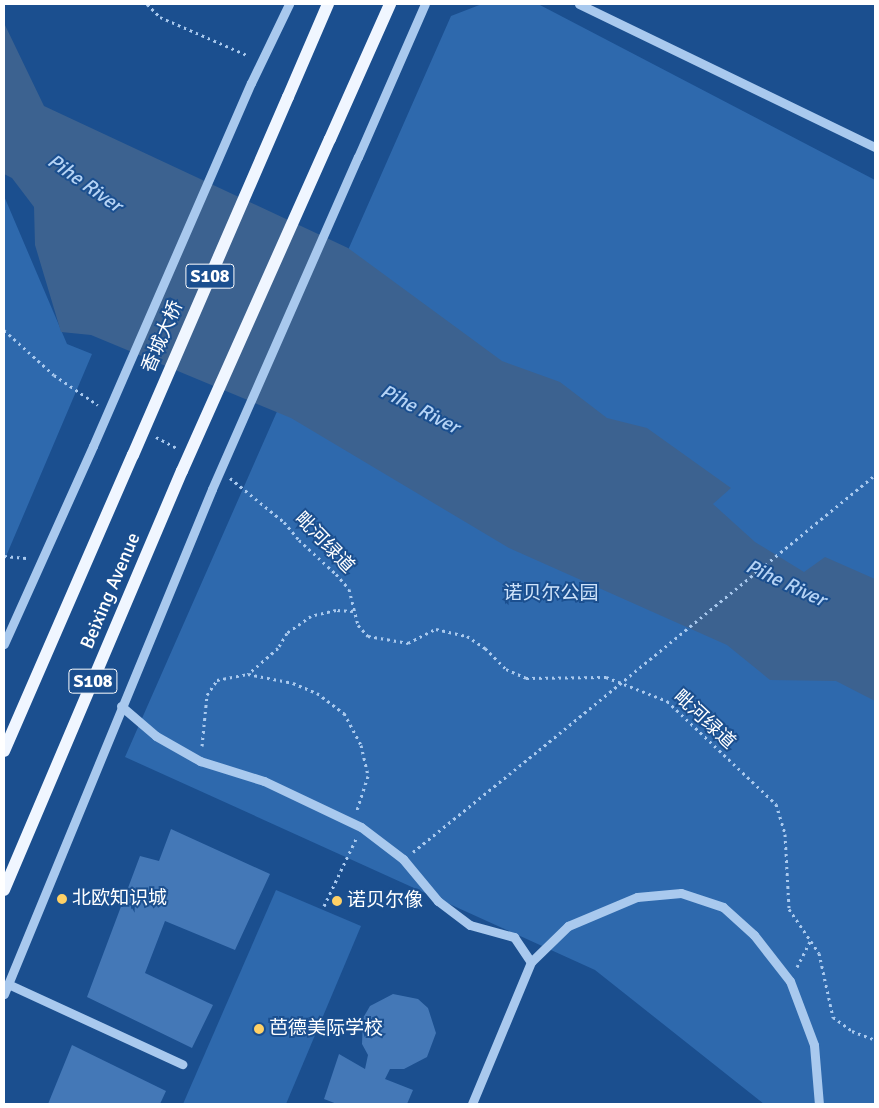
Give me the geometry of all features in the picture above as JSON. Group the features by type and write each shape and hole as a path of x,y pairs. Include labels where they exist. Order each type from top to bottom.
{"main road":[{"name":"香城大桥","path":"133,455 328,4"},
{"name":"Beixing Avenue","path":"4,890 182,471 390,4"},
{"name":"Beixing Avenue","path":"4,751 133,455"}],"street":[{"path":"4,644 93,446 251,83 263,62 289,4"},
{"path":"4,994 212,489 425,4"},
{"path":"579,4 875,148"},
{"path":"121,706 156,736 200,761 264,782 357,825 404,859 438,901 470,925 514,938 531,962"},
{"path":"472,1104 531,962 568,926 638,897 681,893 723,907 754,935 790,981 814,1045 819,1104"},
{"path":"8,984 182,1064"}],"path":[{"path":"147,4 160,17 263,62"},
{"path":"404,859 875,475"},
{"name":"毗河绿道","path":"242,484 336,574 349,590 353,611 368,636 408,643 436,629 468,636 485,648 506,668 526,678 606,677 666,701 776,804 785,834 789,909 819,953 833,1017 852,1031 875,1040"},
{"path":"4,556 42,559"},
{"path":"248,674 278,648 287,633 311,616 336,610 353,611"},
{"path":"200,761 207,695 217,680 248,674 293,683 316,693 344,713 361,745 368,776 357,825 324,906"},
{"path":"790,981 810,941"}],"green space":[{"name":"诺贝尔公园","path":"482,4 538,4 875,180 875,1104 764,1104 595,970 125,757 451,16"},
{"path":"4,196 67,344 92,354 4,561"},
{"path":"276,890 361,926 286,1104 183,1104"}],"water":[{"name":"Pihe River","path":"4,23 44,106 348,248 502,361 560,382 607,418 647,428 731,488 713,504 755,542 804,572 825,557 875,579 875,701 836,681 770,680 727,645 509,548 291,418 91,335 61,332 35,245 34,207 12,178 4,174"}],"building":[{"path":"171,829 270,874 235,950 165,921 145,973 213,1005 192,1048 87,997 140,856 159,861"},
{"path":"393,994 418,999 428,1008 436,1033 427,1057 404,1069 390,1069 385,1079 413,1090 407,1104 337,1104 324,1099 339,1054 365,1069 368,1055 362,1044 363,1018 370,1006"},
{"path":"72,1045 166,1091 160,1104 48,1104"}],"place":[{"name":"北欧知识城","path":"62,899"},
{"name":"诺贝尔像","path":"337,901"},
{"name":"芭德美际学校","path":"259,1029"}]}
